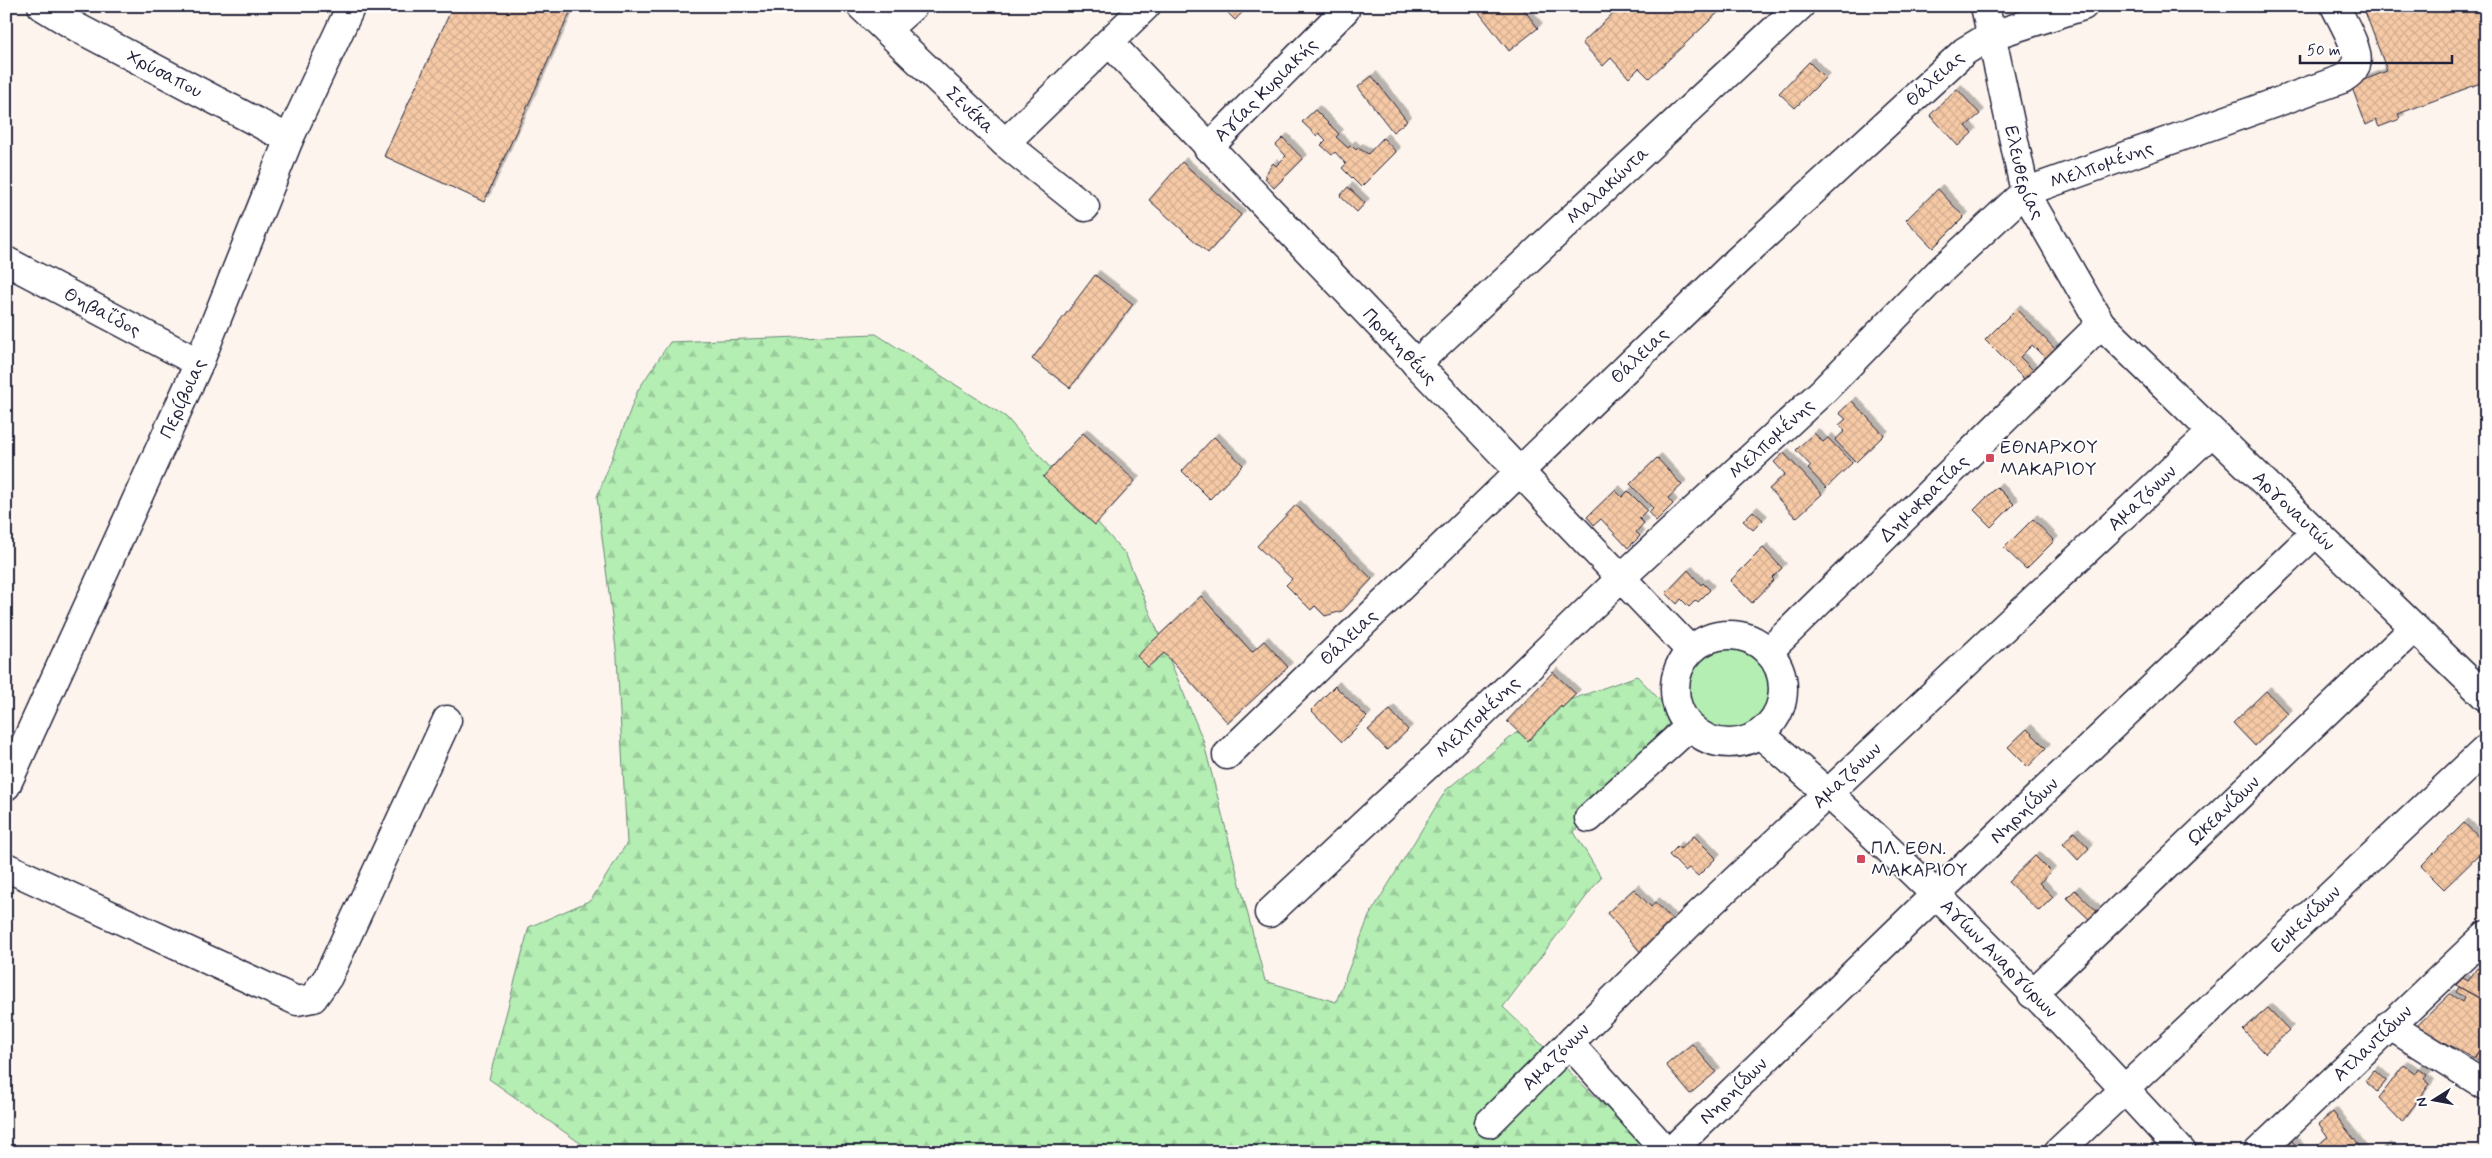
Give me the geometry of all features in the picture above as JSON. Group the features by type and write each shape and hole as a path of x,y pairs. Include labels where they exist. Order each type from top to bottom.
{"street":[{"name":"Χρύσαπου","path":"42,6 78,28 289,139"},
{"name":"Περίβοιας","path":"6,786 199,363 289,139 351,6"},
{"name":"Σενέκα","path":"862,6 1005,143 1086,208"},
{"path":"886,30 913,6"},
{"path":"1005,143 1146,6"},
{"name":"Μαλακώντα","path":"1416,364 1800,6"},
{"name":"Ελευθερίας","path":"1985,6 2025,192 2101,324"},
{"name":"Θάλειας","path":"1227,755 1738,260 1965,51 1990,36 2083,6"},
{"name":"Μελπομένης","path":"1269,913 1450,744 1621,578 1822,391 1939,272 2025,192 2342,79 2352,72 2357,63 2355,48 2335,6"},
{"name":"Αγίας Κυριακής","path":"1208,148 1345,10"},
{"name":"Προμηθέως","path":"1109,42 1208,148 1690,650"},
{"name":"Θηβαΐδος","path":"6,261 199,363"},
{"name":"Αργοναυτών","path":"2101,324 2315,534 2486,697"},
{"name":"Δημοκρατίας","path":"1768,652 2101,324"},
{"name":"Αμαζόνων","path":"1489,1123 1694,919 2211,433"},
{"name":"Νηρηίδων","path":"1669,1152 1935,895 2315,534"},
{"name":"Ωκεανίδων","path":"2032,994 2414,628"},
{"path":"1722,635 1740,636 1757,642 1768,652 1780,670 1783,688 1781,705 1773,721 1760,734 1741,742 1725,744 1707,739 1690,727 1681,717 1675,700 1674,682 1680,664 1690,650 1705,640 1722,635"},
{"path":"6,867 297,1001 313,998 328,977 447,720"},
{"path":"1589,818 1690,727"},
{"name":"Αγίων Αναργύρων","path":"1760,734 1830,793 1935,895 2124,1089 2182,1152"},
{"name":"Ευμενίδων","path":"2058,1152 2486,749"},
{"name":"Ατλαντίδων","path":"2258,1152 2389,1025 2486,935"},
{"path":"2389,1025 2486,1086"},
{"path":"1570,1044 1669,1152"}],"green space":[{"path":"876,334 1006,417 1126,555 1203,740 1265,981 1336,1002 1369,916 1446,790 1537,716 1564,702 1637,676 1675,716 1574,832 1601,877 1503,1007 1652,1152 957,1152 944,1149 944,1152 593,1152 489,1079 529,927 591,900 627,843 617,657 597,497 638,390 670,342"},
{"path":"1720,648 1736,648 1752,655 1763,666 1770,682 1767,706 1758,720 1752,725 1736,732 1720,732 1704,725 1693,714 1686,698 1686,682 1693,666 1704,655"}],"building":[{"path":"453,6 573,6 484,202 384,156"},
{"path":"1221,6 1248,6 1235,20"},
{"path":"1474,6 1521,6 1538,28 1509,51"},
{"path":"1621,6 1725,6 1649,78 1639,68 1629,78 1611,58 1603,66 1582,43"},
{"path":"2363,6 2476,6 2485,31 2482,35 2486,44 2486,81 2398,114 2400,119 2379,127 2376,120 2366,125 2351,85 2387,71"},
{"path":"1809,62 1825,78 1795,108 1779,93"},
{"path":"1372,76 1407,121 1393,132 1358,87"},
{"path":"1957,89 1980,114 1966,126 1972,133 1958,146 1930,115"},
{"path":"1315,110 1339,134 1336,137 1348,148 1351,145 1356,150 1358,148 1368,154 1383,138 1396,152 1361,187 1342,168 1346,164 1335,152 1332,155 1321,145 1326,140 1319,133 1317,136 1302,122"},
{"path":"1283,138 1303,159 1274,188 1265,178 1267,177 1265,175 1273,163 1276,166 1286,156 1276,145"},
{"path":"1182,162 1241,215 1208,253 1149,200"},
{"path":"1348,187 1365,203 1357,212 1340,196"},
{"path":"1938,189 1964,217 1933,248 1906,220"},
{"path":"1095,275 1133,304 1070,388 1032,359"},
{"path":"2016,309 2057,351 2047,360 2032,345 2020,357 2034,371 2025,380 1985,340"},
{"path":"1852,401 1884,435 1856,462 1835,440 1845,431 1839,425 1846,419 1839,413"},
{"path":"1083,433 1135,481 1095,525 1043,477"},
{"path":"1814,433 1823,442 1828,438 1852,463 1826,488 1808,469 1811,466 1796,450"},
{"path":"1214,437 1243,465 1210,499 1182,471"},
{"path":"1784,453 1822,494 1796,518 1769,489 1785,474 1774,462"},
{"path":"1657,458 1682,485 1668,498 1673,504 1656,521 1648,512 1653,508 1630,484"},
{"path":"1997,487 2014,504 1991,527 1974,510"},
{"path":"1615,490 1622,497 1628,491 1647,510 1639,518 1644,523 1636,532 1640,536 1628,548 1601,519 1594,525 1587,517"},
{"path":"1296,505 1372,579 1342,611 1325,616 1315,606 1311,610 1286,585 1292,579 1257,546"},
{"path":"1753,511 1763,520 1753,530 1743,521"},
{"path":"2033,519 2054,541 2026,569 2004,548"},
{"path":"1763,548 1782,568 1772,578 1774,580 1752,603 1730,581"},
{"path":"1688,570 1701,585 1703,583 1710,590 1698,602 1696,600 1689,607 1681,599 1677,604 1666,593"},
{"path":"1201,596 1252,652 1264,641 1288,667 1228,723 1164,653 1148,667 1137,656"},
{"path":"1553,672 1576,694 1562,708 1561,706 1528,741 1507,721"},
{"path":"1335,686 1367,717 1342,742 1311,710"},
{"path":"2266,691 2288,714 2255,746 2233,723"},
{"path":"1390,710 1408,730 1387,750 1368,730"},
{"path":"2027,729 2046,748 2028,767 2008,747"},
{"path":"2464,823 2486,844 2486,848 2444,889 2421,866"},
{"path":"2074,832 2089,848 2078,860 2063,844"},
{"path":"1694,836 1716,858 1698,876 1689,868 1685,871 1669,855 1678,846 1680,849"},
{"path":"2035,856 2051,872 2039,883 2053,897 2039,911 2008,882"},
{"path":"1634,889 1651,907 1655,902 1681,929 1648,961 1607,913"},
{"path":"2075,890 2103,917 2095,925 2067,898"},
{"path":"2477,968 2486,973 2486,1002 2456,985 2463,978 2468,981"},
{"path":"2459,987 2486,1002 2486,1041 2474,1058 2416,1027 2450,994 2462,1002 2464,998 2456,992"},
{"path":"2268,1008 2289,1030 2265,1053 2243,1030"},
{"path":"2486,1041 2486,1067 2474,1058"},
{"path":"1692,1044 1716,1072 1690,1094 1666,1065"},
{"path":"2404,1065 2415,1073 2418,1068 2427,1075 2424,1079 2430,1084 2402,1122 2379,1098"},
{"path":"2374,1070 2386,1081 2377,1092 2365,1081"},
{"path":"2333,1112 2364,1152 2322,1152 2318,1145 2328,1137 2319,1124"},
{"path":"2292,1141 2302,1152 2280,1152"},
{"path":"2387,1147 2389,1152 2378,1152"}],"place":[{"name":"ΕΘΝΑΡΧΟΥ ΜΑΚΑΡΙΟΥ","path":"1990,458"},
{"name":"ΠΛ. ΕΘΝ. ΜΑΚΑΡΙΟΥ","path":"1861,859"}]}
